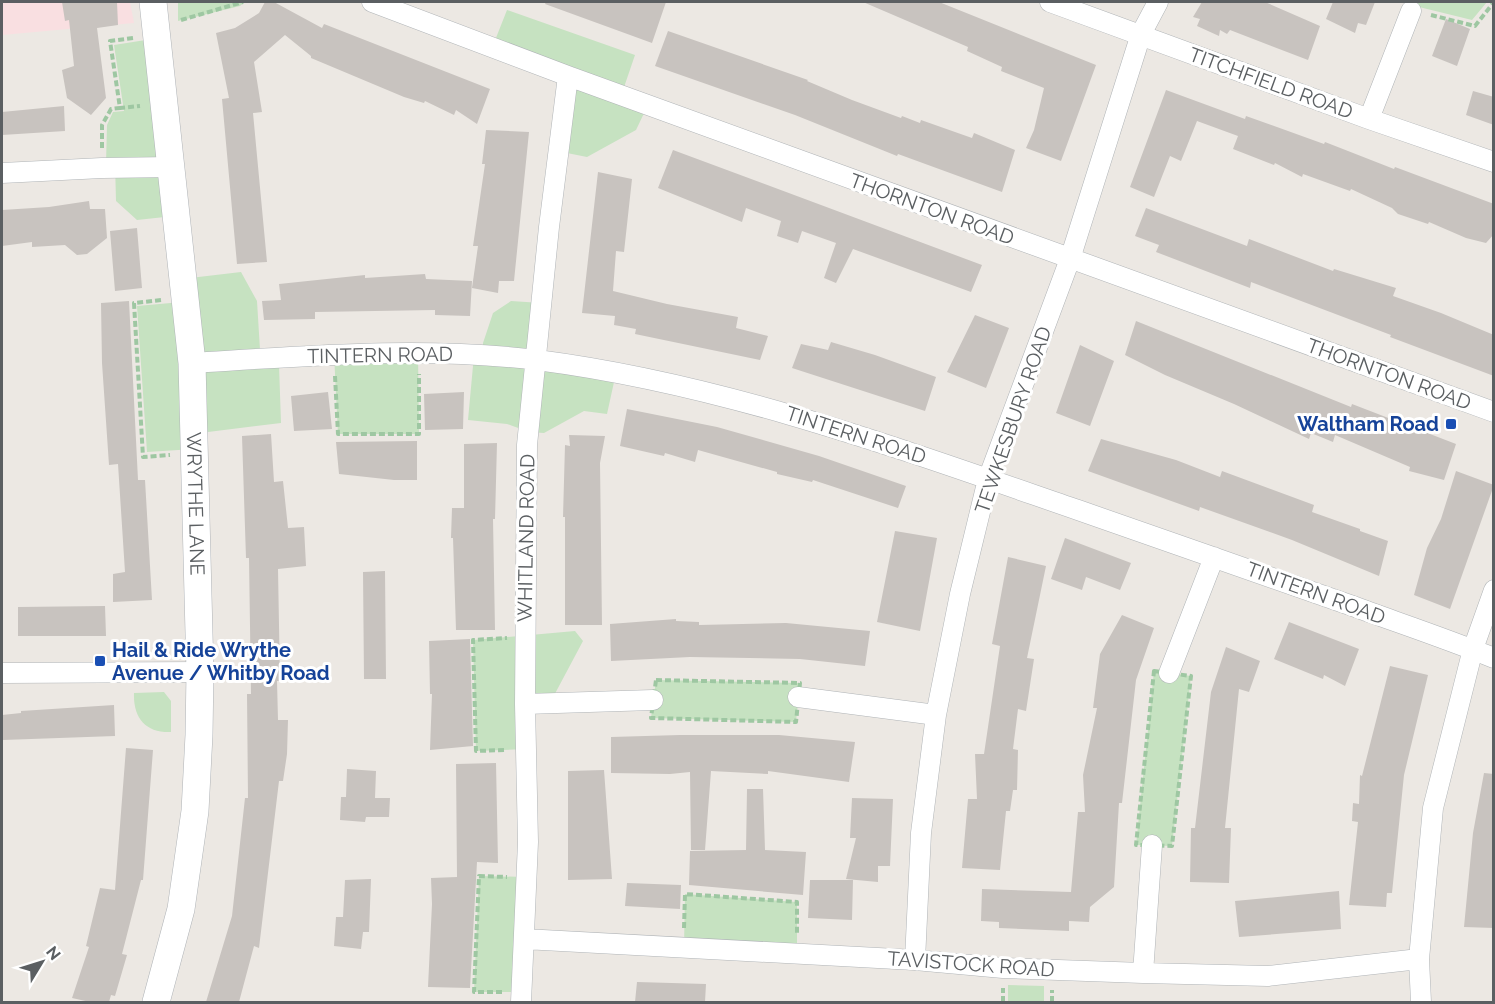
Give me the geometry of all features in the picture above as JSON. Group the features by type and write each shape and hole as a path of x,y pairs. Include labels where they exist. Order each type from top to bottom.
{"main road":[{"name":"WRYTHE LANE","path":"155,20 192,363 200,672 195,812 181,909 156,1002"}],"street":[{"name":"THORNTON ROAD","path":"372,2 568,76 1494,412"},
{"name":"TITCHFIELD ROAD","path":"1050,2 1369,119 1494,162"},
{"name":"TEWKESBURY ROAD","path":"915,960 921,833 936,715 960,594 988,479 1070,259 1141,34 1158,2"},
{"path":"1369,119 1412,11"},
{"name":"WHITLAND ROAD","path":"521,997 528,842 525,704 527,445 547,238 568,76"},
{"path":"2,173 172,167"},
{"name":"TINTERN ROAD","path":"192,363 334,354 443,352 537,360 691,387 886,444 1214,557 1494,658"},
{"path":"1169,673 1214,557"},
{"path":"1421,1002 1419,959 1433,808 1473,649 1494,590"},
{"path":"2,673 200,672"},
{"path":"798,697 936,715"},
{"path":"525,704 653,700"},
{"path":"1143,973 1152,845"},
{"name":"TAVISTOCK ROAD","path":"524,939 915,960 1003,968 1143,973 1268,975 1419,959"}],"path":[{"path":"120,108 110,41 155,20 177,21 243,2"},
{"path":"1412,11 1475,26 1494,2"},
{"path":"102,168 102,125 111,109 165,104"},
{"path":"185,298 134,303 143,457 195,452"},
{"path":"334,354 338,434 419,434 418,353"},
{"path":"525,637 473,640 476,751 526,749"},
{"path":"1154,671 1191,676 1173,846 1152,845 1136,845 1154,671"},
{"path":"656,680 800,683 796,722 651,718 653,700 656,680"},
{"path":"521,997 474,992 479,876 526,877"},
{"path":"684,947 685,894 797,902 797,953"}],"shaded area":[{"path":"2,2 130,2 134,23 2,35"}],"green space":[{"path":"178,2 245,2 240,6 178,21"},
{"path":"1407,2 1487,2 1472,20"},
{"path":"507,10 635,55 621,96 492,48"},
{"path":"152,39 174,216 137,220 116,201 115,163 106,164 107,125 113,112 124,111 114,45"},
{"path":"572,83 646,109 636,130 587,157 562,152"},
{"path":"241,272 257,301 261,366 279,365 281,423 200,433 190,278"},
{"path":"511,301 541,303 537,360 616,373 607,414 584,411 544,433 529,432 507,424 468,420 474,355 483,355 483,343 493,313"},
{"path":"182,302 194,449 147,452 137,306"},
{"path":"418,353 419,434 338,434 334,354"},
{"path":"575,631 583,641 550,703 526,704 526,749 476,751 473,640"},
{"path":"1154,671 1191,676 1172,846 1136,845"},
{"path":"656,680 800,683 796,722 651,718"},
{"path":"164,692 171,701 171,732 162,732 148,727 139,717 134,702 134,693"},
{"path":"479,876 526,877 521,992 474,992"},
{"path":"685,894 797,902 797,953 684,947"},
{"path":"1008,985 1044,986 1044,1002 1008,1002"}],"building":[{"path":"62,2 117,2 118,25 97,28 106,98 91,115 67,98 62,70 74,66 69,20 65,21"},
{"path":"265,2 274,2 322,28 324,24 490,89 477,124 456,110 454,115 425,101 424,103 404,97 311,58 285,35 254,62 262,112 253,113 267,262 237,264 222,99 229,98 216,33 235,28 259,13"},
{"path":"546,2 666,2 652,43 545,4"},
{"path":"863,2 939,2 1096,65 1061,161 1026,148 1034,130 1044,88 1001,71 1002,67 967,51 968,47"},
{"path":"1202,2 1265,2 1320,26 1308,60 1230,30 1227,34 1220,30 1219,36 1197,26 1200,19 1193,17"},
{"path":"1333,2 1375,2 1366,25 1358,23 1355,33 1326,19"},
{"path":"1446,19 1470,29 1457,66 1432,56"},
{"path":"668,31 808,80 852,100 901,118 902,116 920,123 921,120 972,138 974,133 1015,150 1002,192 898,154 897,156 795,115 655,66"},
{"path":"1166,90 1245,119 1246,116 1324,144 1325,142 1494,204 1494,234 1486,243 1466,238 1429,222 1428,224 1398,214 1392,208 1351,189 1350,191 1303,174 1302,177 1275,163 1274,165 1233,149 1238,136 1197,121 1181,161 1170,156 1154,197 1130,187"},
{"path":"1473,91 1494,97 1494,125 1466,115"},
{"path":"64,106 65,131 2,135 2,112"},
{"path":"486,130 529,132 514,281 499,281 498,293 472,288 478,246 473,246 485,164 482,164"},
{"path":"673,150 982,265 971,292 853,249 836,283 824,278 836,243 802,231 798,243 777,236 781,221 746,208 742,222 658,188"},
{"path":"598,172 632,179 624,252 616,251 613,291 738,317 736,328 768,336 760,360 635,334 636,329 614,325 615,316 582,313"},
{"path":"89,201 90,209 105,209 107,238 87,254 77,255 65,245 32,247 32,242 2,246 2,210 49,207"},
{"path":"1146,208 1247,246 1249,239 1333,271 1334,269 1396,288 1393,296 1494,335 1494,376 1251,282 1250,288 1156,252 1159,245 1135,236"},
{"path":"137,228 142,288 115,291 110,231"},
{"path":"425,274 426,279 472,281 470,316 435,315 435,310 315,312 315,319 264,320 262,301 281,300 279,284 365,275 365,278"},
{"path":"129,301 138,480 145,480 152,600 113,602 113,574 125,572 118,464 109,465 102,363 101,303"},
{"path":"975,315 1009,328 986,388 947,372"},
{"path":"1136,321 1351,407 1352,404 1456,444 1444,480 1409,471 1410,467 1335,435 1333,442 1311,433 1309,439 1125,355"},
{"path":"831,342 936,377 925,411 792,368 801,344 828,350"},
{"path":"1080,345 1114,361 1090,426 1056,413"},
{"path":"328,392 332,429 294,431 291,396"},
{"path":"464,392 463,429 425,430 424,394"},
{"path":"627,409 717,427 819,456 906,486 898,508 813,480 812,482 777,474 777,472 698,450 695,462 665,453 664,456 620,446"},
{"path":"271,434 274,482 283,481 288,528 304,527 306,566 278,569 280,681 277,681 278,720 288,720 287,754 283,781 279,781 259,948 254,946 239,1002 206,1002 232,916 245,798 248,798 247,694 251,694 249,558 246,558 242,436"},
{"path":"569,435 605,436 600,463 602,625 565,625 565,517 563,517 565,445 570,446"},
{"path":"1101,439 1176,460 1220,477 1222,471 1314,505 1312,512 1388,541 1379,576 1292,540 1200,507 1199,511 1088,471"},
{"path":"417,441 417,480 339,474 336,442"},
{"path":"497,443 495,519 493,519 495,630 456,630 453,538 451,538 452,508 464,508 464,444"},
{"path":"1456,471 1494,485 1450,609 1414,595 1427,548 1441,519"},
{"path":"895,531 937,538 920,631 877,622"},
{"path":"1065,538 1131,563 1120,590 1086,577 1082,590 1051,579"},
{"path":"1008,557 1046,566 1027,658 1034,659 1026,711 1018,709 1013,749 1018,750 1017,790 1013,790 1010,811 1006,811 1000,870 962,868 968,799 977,799 975,754 984,754 1000,646 992,644"},
{"path":"385,571 386,679 364,679 363,572"},
{"path":"105,606 106,636 18,636 18,607"},
{"path":"1122,615 1154,628 1136,680 1122,803 1119,803 1114,887 1090,907 1089,922 1069,921 1069,931 999,928 999,922 981,921 982,889 1071,892 1078,812 1085,812 1083,775 1097,708 1093,708 1100,654"},
{"path":"676,619 676,621 699,622 699,625 786,623 870,631 865,666 800,659 690,657 611,661 610,624"},
{"path":"1289,622 1359,649 1345,686 1324,675 1323,679 1274,659"},
{"path":"470,639 473,746 430,750 432,694 430,694 429,641"},
{"path":"1226,647 1260,661 1249,692 1239,689 1225,828 1231,828 1229,883 1190,882 1191,828 1195,828 1211,692"},
{"path":"1390,666 1428,675 1404,775 1392,893 1387,893 1386,907 1349,905 1358,822 1352,821 1353,803 1359,804 1360,775 1362,776"},
{"path":"114,705 115,736 3,740 2,715 21,713 21,711"},
{"path":"779,735 855,742 849,782 768,771 768,774 711,771 705,850 691,850 690,772 611,773 611,737"},
{"path":"126,748 153,750 143,880 141,880 122,954 127,955 115,996 111,995 109,1002 90,1002 72,998 89,947 86,946 100,888 115,890"},
{"path":"496,763 498,863 477,862 470,988 428,987 431,878 457,877 456,764"},
{"path":"347,769 376,771 375,798 390,798 389,817 366,817 365,822 340,820 341,797 346,797"},
{"path":"604,770 612,879 568,880 568,771"},
{"path":"1484,773 1494,774 1494,928 1464,927 1473,833"},
{"path":"747,789 763,789 765,850 806,852 803,895 689,885 690,851 746,850"},
{"path":"852,798 893,799 890,866 878,866 878,882 846,879 856,838 850,838"},
{"path":"371,879 369,932 363,932 361,949 334,946 336,917 343,917 345,880"},
{"path":"810,880 853,880 852,920 808,918"},
{"path":"627,883 681,885 680,909 625,906"},
{"path":"1339,891 1341,929 1239,937 1235,901"},
{"path":"637,982 706,984 705,1002 635,1002"}],"place":[{"name":"Waltham Road","path":"1451,424"},
{"name":"Hail & Ride Wrythe Avenue / Whitby Road","path":"100,661"}]}
